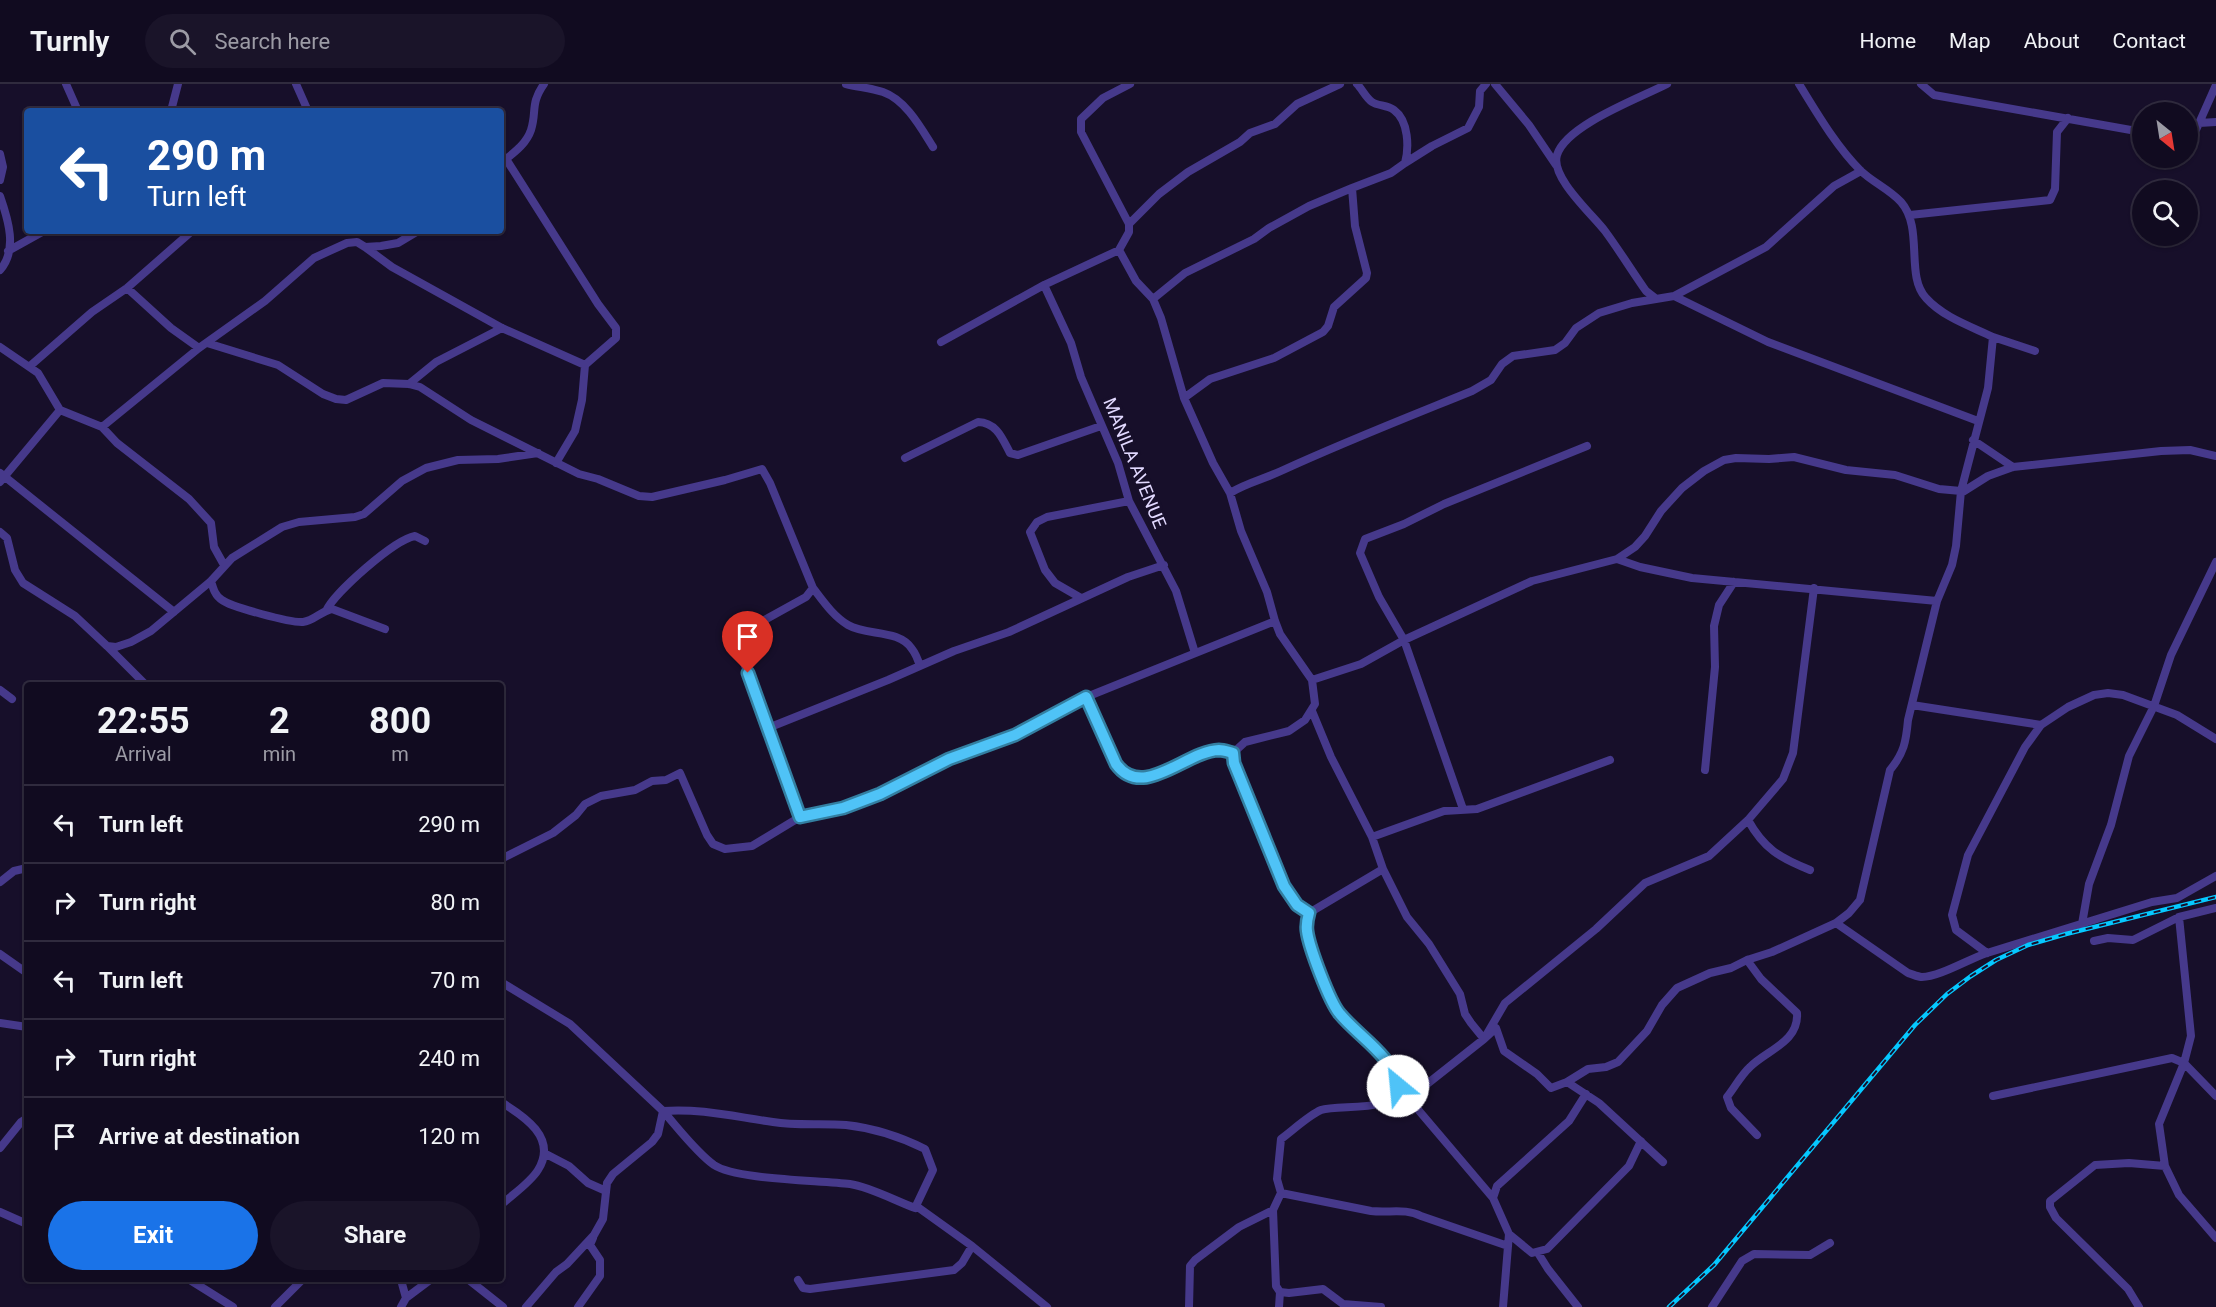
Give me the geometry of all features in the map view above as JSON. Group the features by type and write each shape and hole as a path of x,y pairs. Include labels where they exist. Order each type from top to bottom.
{"street":[{"path":"66,84 77,108"},
{"path":"172,107 178,84"},
{"path":"296,84 307,108"},
{"path":"544,84 536,97 531,130 525,141 504,161 616,328 616,338 585,365 582,400 575,430 556,463"},
{"path":"846,84 883,92 895,99 913,117 933,147"},
{"path":"941,342 1044,285 1119,250 1129,232 1129,224 1081,132 1081,119 1103,98 1130,84"},
{"path":"1129,224 1159,194 1188,172 1240,142 1250,133 1275,124 1297,104 1340,84"},
{"path":"1357,84 1371,102 1397,111 1407,137 1408,151 1405,163"},
{"path":"1153,299 1185,273 1246,243 1309,206 1391,173 1432,146 1468,128 1479,107 1480,91 1486,84"},
{"path":"1495,84 1529,125 1557,166 1572,194 1604,229 1646,291 1655,298"},
{"path":"1557,166 1557,155 1565,142 1579,130 1603,114 1667,84"},
{"path":"1799,84 1823,122 1861,171 1900,201 1910,215 1913,227 1914,258 1920,288 1925,298 1950,316 1993,337 2035,351"},
{"path":"1920,84 1934,95 2132,130"},
{"path":"2216,85 2199,123 2216,122"},
{"path":"1910,215 2050,200 2055,189 2058,132 2068,118"},
{"path":"0,154 3,167 0,180"},
{"path":"1230,493 1244,484 1277,473 1472,391 1491,380 1502,364 1513,356 1555,350 1566,342 1576,328 1599,313 1655,298 1674,296 1766,247 1834,186 1861,171"},
{"path":"1184,398 1210,379 1274,358 1318,335 1328,326 1334,307 1366,278 1367,273 1355,226 1352,188"},
{"path":"0,196 9,222 8,251 5,263 0,270"},
{"path":"8,251 39,234"},
{"path":"30,366 92,312 127,288 187,234"},
{"path":"365,248 398,243 413,234"},
{"path":"102,427 199,348 265,301 315,258 347,243 357,242 392,267 502,328 585,365"},
{"path":"1119,250 1136,281 1153,299 1161,318 1184,398 1213,463 1230,493 1241,531 1268,592 1280,634 1312,680 1315,704 1305,720 1288,731 1245,742 1233,753"},
{"name":"MANILA AVENUE","path":"1044,285 1071,343 1081,377 1118,463 1129,501 1176,591 1195,653"},
{"path":"127,288 171,328 199,348"},
{"path":"1674,296 1768,342 1978,422"},
{"path":"409,384 436,362 502,328"},
{"path":"1398,1086 1410,1092 1422,1088 1496,1028 1504,1051 1537,1074 1551,1088 1567,1082 1588,1069 1606,1067 1618,1062 1629,1052 1677,988 1710,973 1731,968 1772,952 1836,923 1860,900 1890,770 1901,756 1937,601 1952,565 1961,492 1988,388 1993,337"},
{"path":"207,343 278,365 323,394 336,399 346,399 383,383 409,384 420,387 471,420 556,463 639,496 652,497 762,469 770,483 813,588 832,612 848,625 896,637 906,642 912,648 920,666"},
{"path":"0,346 30,366 44,380 60,410 102,427 117,443 173,485 206,516 211,523 214,547 224,565"},
{"path":"60,410 2,477 174,612"},
{"path":"905,458 978,422 986,422 996,428 1010,453 1017,455 1101,426"},
{"path":"1973,440 2013,467"},
{"path":"1463,809 1404,640 1379,597 1360,553 1365,539 1587,446"},
{"path":"1312,680 1361,664 1404,640 1532,581 1617,559 1635,547 1661,511 1682,488 1704,471 1724,460 1794,457 1846,470 1895,475 1939,489 1961,492 1988,476 2013,467 2162,451 2190,450 2216,456"},
{"path":"106,646 131,642 151,631 210,581 224,565 282,527 299,522 355,517 364,514 402,482 426,468 458,460 498,459 538,453"},
{"path":"1081,598 1055,583 1045,570 1030,532 1037,522 1047,517 1129,501"},
{"path":"0,532 7,538 15,570 24,584 75,616 143,682"},
{"path":"326,610 329,603 347,585 402,541 415,536 425,541"},
{"path":"1617,559 1640,567 1692,578 1937,601"},
{"path":"2082,924 2090,884 2111,825 2129,756 2154,706 2170,656 2216,562"},
{"path":"768,728 954,651 1009,632 1128,577 1164,565"},
{"path":"210,581 216,595 221,600 262,614 303,622 312,620 326,610 332,609 386,629"},
{"path":"1704,770 1715,667 1714,626 1719,605 1734,582"},
{"path":"800,817 741,655 744,636 759,623 806,597 813,588"},
{"path":"1484,1039 1505,1003 1596,929 1645,884 1709,856 1748,820 1783,779 1793,753 1814,588"},
{"path":"504,858 553,833 566,824 585,804 601,796 635,790 652,781 666,780 680,773 713,844 725,849 752,846 800,817 843,808 880,794 949,759 1015,735 1086,697 1275,621"},
{"path":"0,690 12,699"},
{"path":"1987,953 1956,930 1952,915 1968,855 2025,747 2041,725 2068,706 2094,694 2108,693 2123,695 2177,715 2216,739"},
{"path":"1086,697 1116,764 1129,776 1138,779 1165,772 1200,755 1220,750 1233,753"},
{"path":"1912,705 2041,725"},
{"path":"1312,711 1331,757 1372,837 1383,869 1407,917 1429,944 1460,994 1465,1014 1484,1039"},
{"path":"1233,753 1234,763 1284,886 1297,905 1309,913"},
{"path":"1372,837 1444,811 1477,809 1610,760"},
{"path":"1748,820 1758,838 1780,858 1810,870"},
{"path":"0,882 14,871 24,869"},
{"path":"1383,869 1309,913 1306,923 1308,935 1329,996 1338,1013 1373,1046 1391,1069 1398,1086 1493,1198 1509,1233 1532,1253 1547,1249 1629,1166 1641,1141"},
{"path":"1836,923 1908,973 1922,977 1987,953 2152,902 2177,898 2216,876"},
{"path":"2094,941 2108,938 2133,940 2179,916 2216,908"},
{"path":"2179,916 2191,1036 2184,1063 2159,1124 2165,1166 2179,1196 2216,1238"},
{"path":"0,954 24,971"},
{"path":"1747,960 1761,979 1797,1013 1794,1028 1781,1045 1751,1065 1728,1097 1731,1108 1757,1135"},
{"path":"504,984 570,1024 663,1111 714,1165 727,1171 853,1185 919,1208 972,1246 1047,1307"},
{"path":"0,1023 24,1027"},
{"path":"1993,1096 2172,1058 2184,1063 2216,1096"},
{"path":"1567,1082 1599,1103 1663,1162"},
{"path":"1279,1307 1280,1292 1276,1286 1273,1210 1281,1193 1277,1179 1281,1139 1322,1110 1376,1105 1393,1096 1398,1086"},
{"path":"1493,1198 1497,1186 1569,1121 1586,1095"},
{"path":"504,1104 526,1117 536,1128 542,1139 544,1153 538,1170 504,1201"},
{"path":"663,1111 676,1110 739,1116 803,1125 846,1125 905,1139 925,1149 933,1170 915,1208"},
{"path":"578,1307 600,1276 600,1260 590,1245 603,1219 607,1183 613,1174 652,1142 658,1134 663,1111"},
{"path":"0,1148 24,1120"},
{"path":"544,1153 569,1166 588,1183 606,1191"},
{"path":"2139,1307 2128,1289 2056,1218 2050,1208 2050,1201 2095,1165 2129,1163 2165,1166"},
{"path":"1281,1193 1379,1212 1410,1210 1421,1216 1508,1246"},
{"path":"1189,1307 1190,1266 1195,1260 1239,1227 1273,1210"},
{"path":"1,1216 24,1223"},
{"path":"1503,1307 1509,1233"},
{"path":"526,1307 556,1272 567,1264 594,1235"},
{"path":"1712,1307 1742,1261 1748,1256 1754,1254 1810,1255 1830,1243"},
{"path":"798,1280 803,1288 810,1289 954,1270 962,1263 972,1246"},
{"path":"1538,1253 1578,1307"},
{"path":"193,1282 233,1307"},
{"path":"275,1307 300,1282"},
{"path":"402,1282 406,1298"},
{"path":"401,1307 406,1298 427,1282"},
{"path":"472,1282 503,1307"},
{"path":"1280,1292 1289,1293 1323,1288 1344,1304 1381,1307"}],"railway":[{"path":"1669,1307 1714,1265 1915,1025 1947,994 1971,976 1996,960 2028,945 2216,897"}],"route":[{"path":"748,673 800,817 843,808 880,794 949,759 1015,735 1086,697 1116,764 1129,776 1138,779 1165,772 1200,755 1220,750 1233,753 1234,763 1284,886 1297,905 1309,913 1306,923 1308,935 1329,996 1338,1013 1373,1046 1391,1069 1398,1086"}]}
